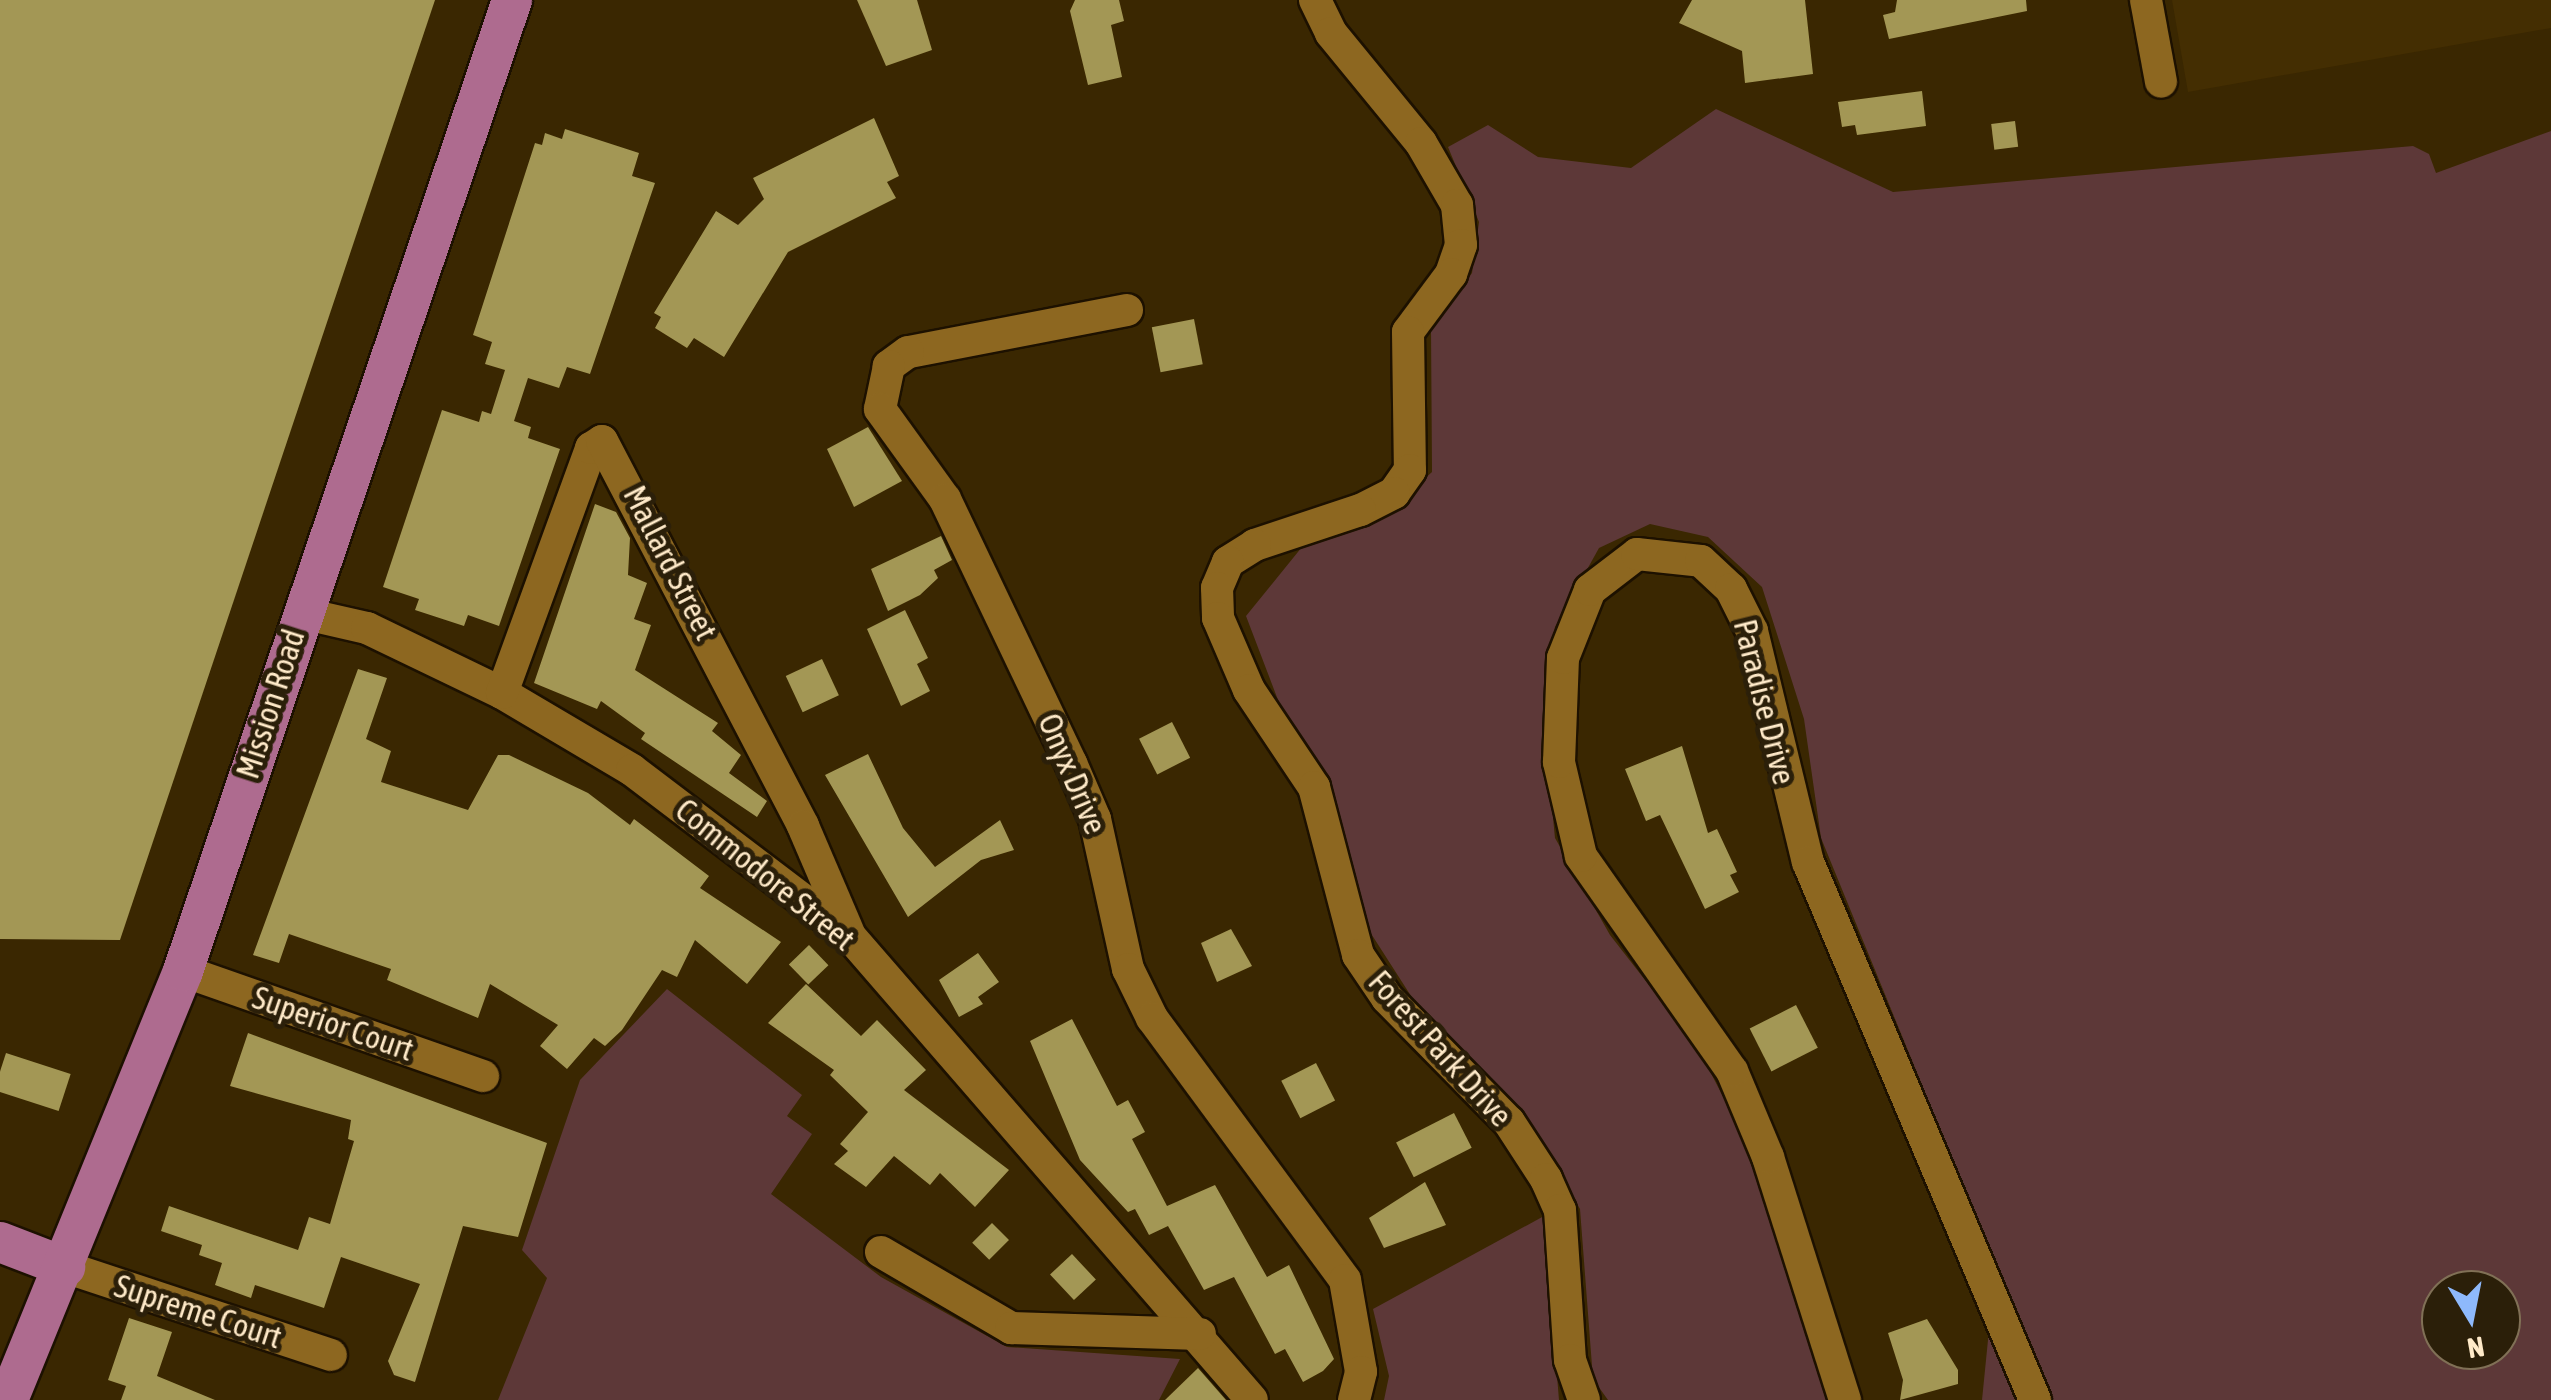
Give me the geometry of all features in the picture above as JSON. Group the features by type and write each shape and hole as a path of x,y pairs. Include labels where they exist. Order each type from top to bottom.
{"main road":[{"name":"Mission Road","path":"8,1400 183,971 301,613 512,0"},
{"path":"0,1242 64,1267"}],"street":[{"name":"Forest Park Drive","path":"1315,0 1331,33 1421,143 1457,205 1461,245 1450,274 1408,332 1410,470 1394,493 1360,510 1254,544 1228,562 1217,588 1218,618 1249,690 1320,802 1340,912 1358,955 1386,998 1508,1122 1546,1179 1560,1210 1570,1360 1584,1400"},
{"path":"2146,0 2161,82"},
{"name":"Onyx Drive","path":"1126,310 908,352 888,366 880,409 945,499 1096,818 1114,922 1152,1018 1345,1280 1361,1372 1354,1400"},
{"name":"Mallard Street","path":"502,694 591,448 602,441 803,826 850,935"},
{"name":"Paradise Drive","path":"1845,1400 1732,1071 1581,856 1559,762 1564,658 1590,590 1636,554 1701,561 1731,589 1752,631 1808,862 2035,1400"},
{"name":"Commodore Street","path":"301,613 367,628 502,694 632,770 850,935 1016,1136 1200,1334 1252,1400"},
{"name":"Superior Court","path":"183,971 483,1076"},
{"path":"880,1252 1012,1328 1200,1334"},
{"name":"Supreme Court","path":"64,1267 331,1355"}],"shaded area":[{"path":"2172,0 2551,0 2551,28 2188,92"},
{"path":"1716,109 1893,192 2413,146 2429,154 2436,173 2551,131 2551,1400 2051,1400 1821,838 1804,719 1762,587 1708,537 1650,524 1599,548 1555,627 1545,734 1555,838 1610,935 1698,1048 1751,1151 1831,1400 1608,1400 1593,1379 1580,1209 1531,1123 1420,1010 1361,918 1246,616 1306,542 1377,522 1432,472 1431,330 1472,273 1479,222 1448,147 1488,125 1538,157 1631,168"},
{"path":"667,989 802,1095 787,1116 812,1134 771,1194 881,1277 1007,1347 1180,1359 1159,1400 498,1400 547,1278 522,1250 580,1080"},
{"path":"1544,1216 1559,1400 1384,1400 1389,1376 1373,1309"},
{"path":"1990,1320 2019,1400 1982,1400"}],"building":[{"path":"0,0 435,0 120,940 0,939"},
{"path":"857,0 917,0 932,50 886,66"},
{"path":"1075,0 1119,0 1124,21 1111,25 1122,77 1088,85 1070,11"},
{"path":"1692,0 1805,0 1813,74 1745,83 1742,51 1679,23"},
{"path":"1897,0 2026,0 2027,11 1889,39 1883,15 1895,12"},
{"path":"1922,91 1926,126 1857,135 1855,125 1842,127 1838,102"},
{"path":"874,118 899,176 887,182 896,198 788,252 724,357 694,338 687,348 655,328 661,317 654,313 716,211 738,225 764,199 753,178"},
{"path":"2015,121 2018,147 1994,150 1991,124"},
{"path":"565,129 639,153 632,176 655,183 590,374 567,367 559,388 528,378 514,421 531,427 528,438 560,449 499,626 468,615 464,626 415,610 419,599 383,587 442,410 479,422 482,411 491,414 505,370 485,364 492,342 473,335 535,143 542,145 545,133 562,139"},
{"path":"1194,319 1203,364 1161,372 1152,327"},
{"path":"868,427 902,481 854,507 827,449"},
{"path":"595,504 616,512 630,538 628,575 647,583 634,619 651,625 635,670 718,723 712,731 741,755 729,773 767,801 757,817 641,739 645,733 601,701 597,709 534,683"},
{"path":"941,536 952,560 934,570 938,578 920,595 888,611 871,569"},
{"path":"905,610 928,658 917,664 930,691 901,706 867,629"},
{"path":"822,659 839,695 803,712 786,676"},
{"path":"358,669 387,678 366,739 391,751 381,782 468,810 498,755 509,755 588,793 630,825 634,819 709,876 700,888 781,942 747,984 695,940 677,977 662,970 622,1030 605,1046 594,1038 567,1069 540,1046 558,1025 490,984 478,1018 387,980 391,969 289,934 279,963 253,955"},
{"path":"1172,722 1190,758 1157,774 1139,739"},
{"path":"1682,746 1708,833 1717,829 1737,872 1730,875 1739,892 1705,909 1660,815 1646,821 1625,769"},
{"path":"868,754 903,828 935,867 1000,820 1014,850 981,860 908,917 825,775"},
{"path":"1231,929 1252,966 1217,982 1201,943"},
{"path":"809,945 828,965 808,985 789,964"},
{"path":"978,953 999,982 978,997 983,1004 959,1017 939,980"},
{"path":"806,984 861,1036 877,1020 926,1070 904,1090 1009,1170 975,1207 940,1173 930,1185 894,1156 866,1187 834,1164 848,1151 840,1144 868,1112 830,1075 834,1070 768,1023"},
{"path":"1796,1005 1818,1048 1771,1071 1750,1029"},
{"path":"1072,1019 1117,1106 1128,1100 1145,1132 1132,1139 1167,1206 1215,1185 1267,1277 1289,1265 1334,1359 1323,1371 1303,1382 1285,1349 1275,1354 1234,1277 1204,1290 1168,1226 1149,1235 1135,1209 1128,1212 1080,1160 1030,1041"},
{"path":"248,1033 547,1143 518,1237 463,1226 415,1382 394,1375 388,1361 420,1284 341,1257 324,1308 255,1285 251,1298 215,1285 222,1263 199,1255 202,1245 161,1231 169,1206 298,1250 309,1217 330,1224 354,1141 348,1139 351,1120 230,1086"},
{"path":"6,1053 71,1074 59,1111 0,1092 0,1071"},
{"path":"1316,1063 1335,1100 1300,1118 1281,1081"},
{"path":"1454,1113 1472,1148 1414,1177 1396,1143"},
{"path":"1425,1182 1446,1225 1384,1248 1369,1218"},
{"path":"992,1223 1009,1240 989,1260 972,1243"},
{"path":"1072,1254 1096,1280 1074,1300 1050,1274"},
{"path":"129,1318 172,1332 157,1376 215,1400 121,1400 126,1386 108,1380"},
{"path":"1927,1319 1958,1370 1958,1384 1900,1400 1903,1380 1888,1333"},
{"path":"1198,1368 1226,1400 1165,1400"}]}
